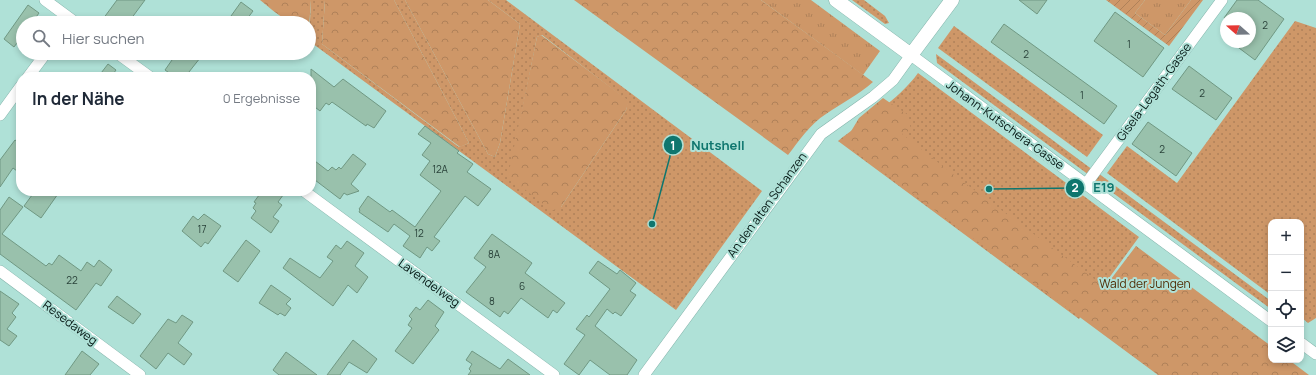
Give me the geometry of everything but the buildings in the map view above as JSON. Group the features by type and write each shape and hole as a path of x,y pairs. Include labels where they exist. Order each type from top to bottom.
{"street":[{"path":"45,0 65,16"},
{"name":"Johann-Kutschera-Gasse","path":"836,0 1268,319"},
{"path":"911,56 952,0"},
{"name":"Gisela-Legath-Gasse","path":"1086,184 1222,0"},
{"name":"An den alten Schanzen","path":"644,375 821,134 888,84 898,74 911,56"},
{"path":"32,72 41,60"},
{"path":"127,60 143,72"},
{"path":"0,115 16,93"},
{"name":"Lavendelweg","path":"311,196 554,375"},
{"name":"Resedaweg","path":"0,271 140,375"},
{"path":"1304,345 1316,354"}],"green space":[{"path":"260,0 311,0 310,16 280,16"},
{"path":"311,0 325,0 322,44 459,147 469,143 394,0 405,0 488,154 495,157 500,143 520,24 488,0 506,0 762,191 676,310 316,46 316,16 310,16","holes":["542,35 628,101 626,110 561,207 509,176 537,37"]},
{"path":"325,0 394,0 469,143 460,147 322,44"},
{"path":"405,0 488,0 520,24 500,143 495,157 488,154"},
{"path":"574,0 761,0 873,82 862,91 820,118 805,133 788,155"},
{"path":"761,0 811,0 880,51 863,75"},
{"path":"852,0 864,0 885,16 889,23 885,24"},
{"path":"1106,0 1145,0 1135,13 1165,35 1191,0 1203,0 1169,46"},
{"path":"1145,0 1191,0 1165,35 1135,13"},
{"path":"1295,21 1316,28 1316,318 1308,323 1304,320 1304,219 1268,219 1268,293 1107,173 1127,146 1177,183"},
{"path":"954,26 1103,135 1087,157 938,48"},
{"path":"541,35 629,101 626,110 561,207 552,211 508,176 537,37"},
{"path":"936,54 1093,170 1089,175 937,63"},
{"path":"918,73 1139,237 1079,319 838,141 891,101"},
{"name":"Wald der Jungen","path":"883,98 908,115 911,130 902,134 954,175 1105,287 1136,246 1268,344 1268,363 1293,363 1309,375 1158,375 844,143 859,118"},
{"path":"1098,173 1268,299 1268,307 1094,179"}],"place":[{"name":"E19","path":"989,189"},
{"name":"Nutshell","path":"652,224"}]}
